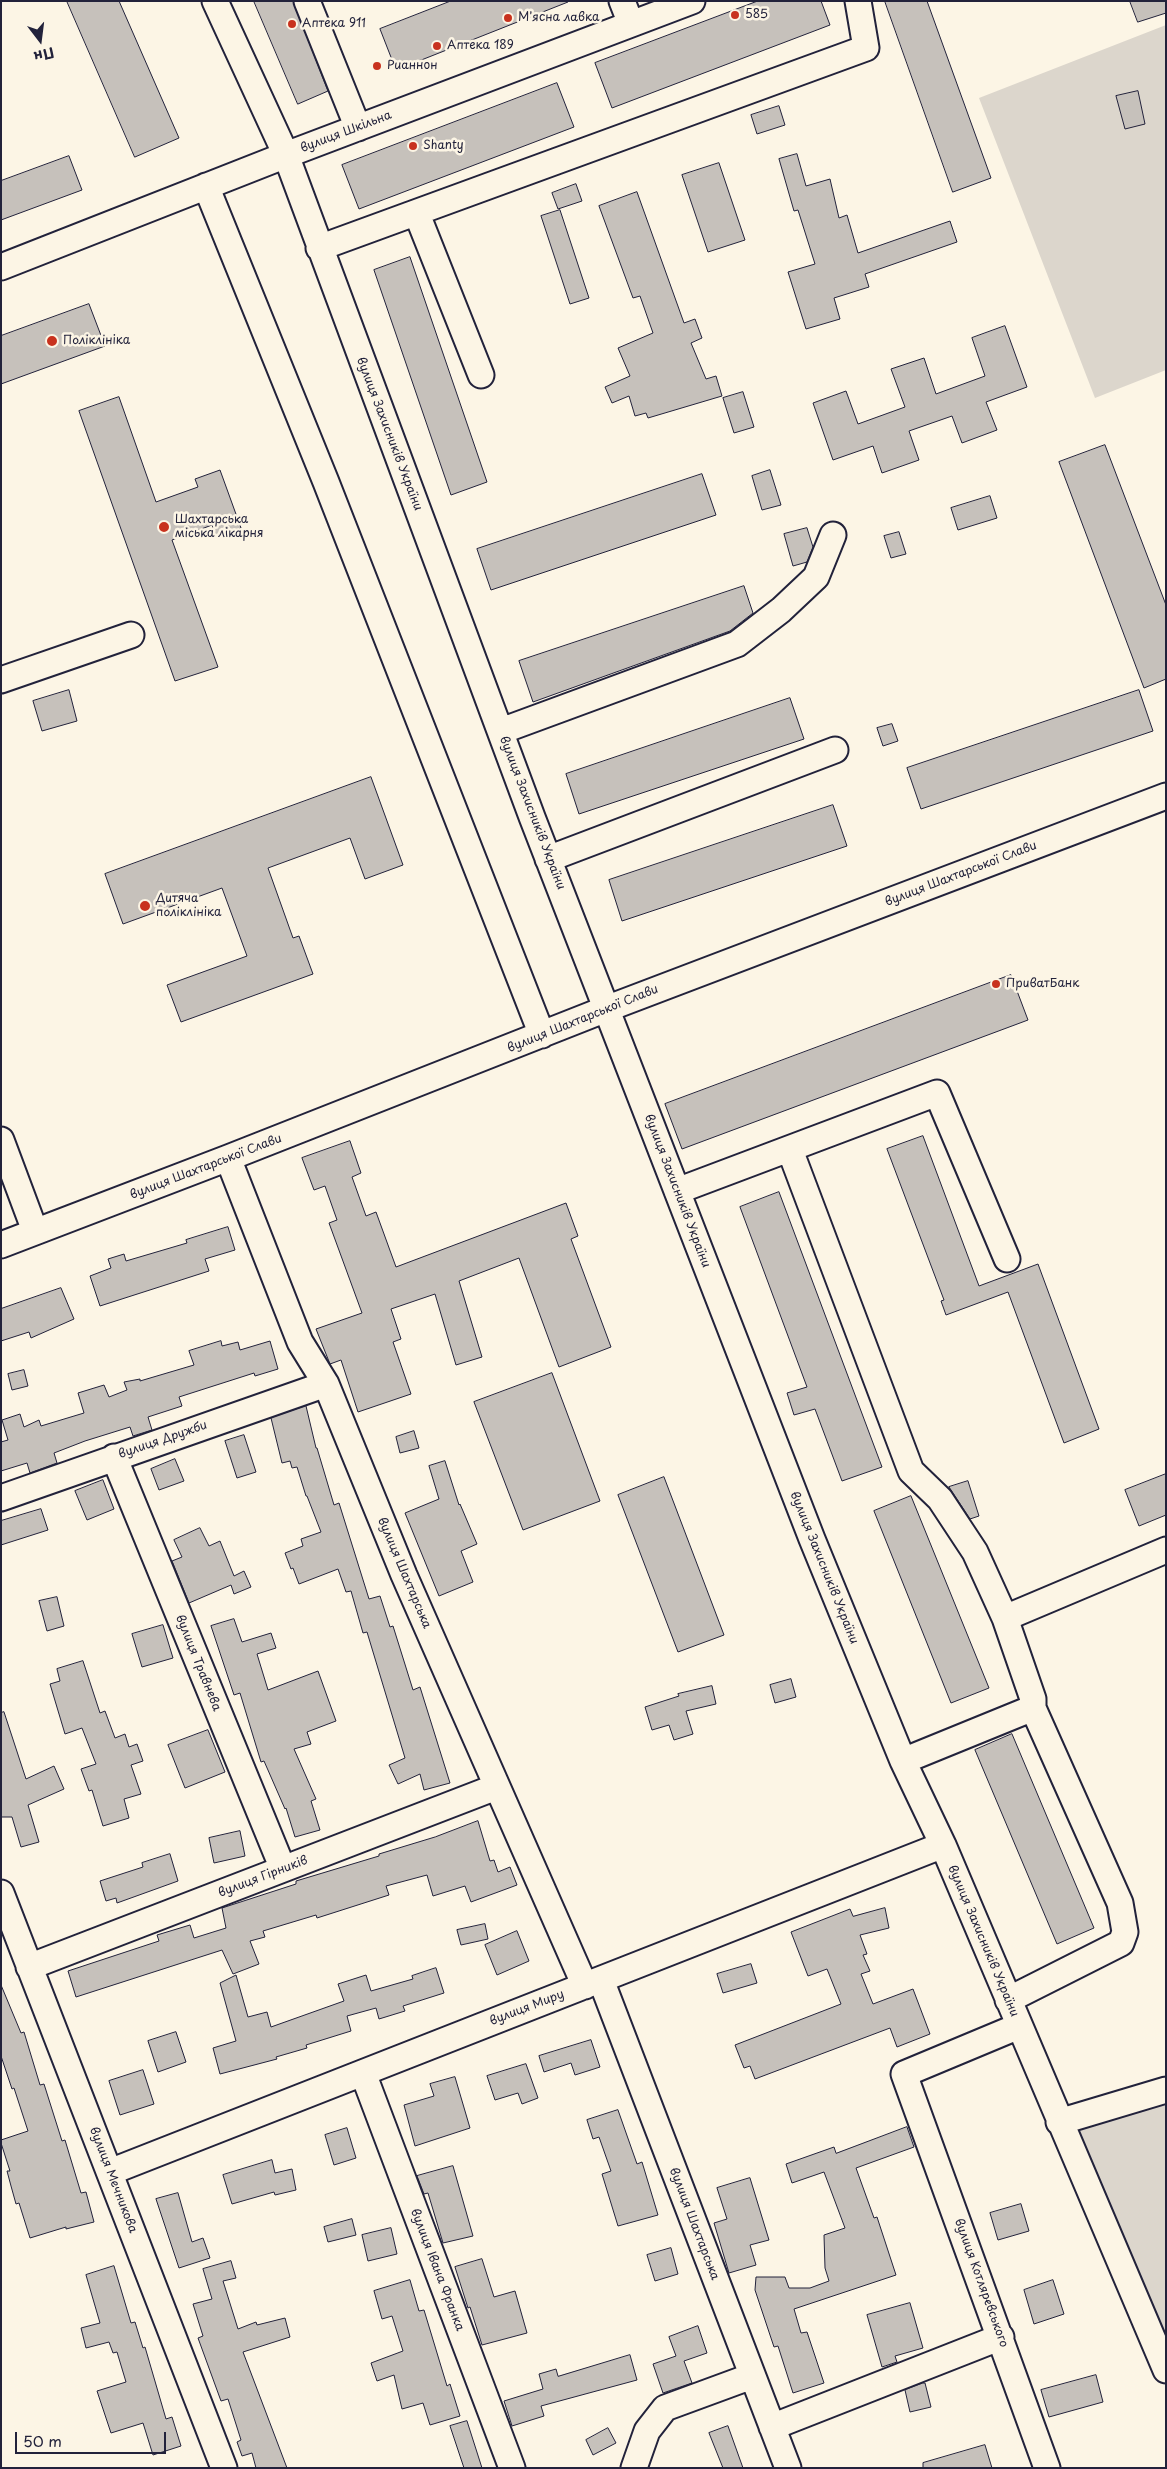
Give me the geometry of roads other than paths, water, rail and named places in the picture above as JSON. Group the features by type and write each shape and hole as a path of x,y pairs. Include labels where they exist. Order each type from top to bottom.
{"street":[{"name":"вулиця Захисників України","path":"215,1 286,155 319,248 548,859 812,1539 903,1761 943,1845 1059,2122 1166,2370"},
{"path":"307,1 358,128"},
{"path":"622,1 630,24"},
{"name":"вулиця Шкільна","path":"1,267 286,155 692,1"},
{"path":"319,248 866,48 858,1"},
{"path":"206,186 326,482 542,1035"},
{"path":"416,214 481,374"},
{"path":"501,731 737,644 782,610 816,576 833,535"},
{"path":"1,680 130,635"},
{"path":"548,859 835,750"},
{"name":"вулиця Шахтарської Слави","path":"1,1245 606,1009 1166,796"},
{"path":"676,1191 790,1150 937,1093 1007,1259"},
{"path":"1,1140 35,1232"},
{"path":"790,1150 911,1471 940,1499 974,1552 1005,1618 1032,1699 1033,1708 1120,1903 1126,1932 1121,1943 1008,2000"},
{"name":"вулиця Шахтарська","path":"228,1158 300,1342 326,1384 404,1575 496,1787 593,1983 788,2468"},
{"name":"вулиця Дружби","path":"1,1498 326,1384"},
{"name":"вулиця Травнева","path":"114,1457 283,1869"},
{"path":"1005,1618 1166,1550"},
{"path":"903,1761 1033,1708"},
{"name":"вулиця Гірників","path":"29,1967 496,1787"},
{"name":"вулиця Миру","path":"110,2172 943,1845"},
{"name":"вулиця Мечникова","path":"1,1894 224,2468"},
{"name":"вулиця Котляревського","path":"1019,2026 904,2074 1047,2468"},
{"name":"вулиця Івана Франка","path":"363,2073 512,2468"},
{"path":"1059,2122 1166,2090"},
{"path":"772,2427 1001,2338"},
{"path":"634,2468 647,2431 666,2408 752,2376"}],"place":[{"name":"585","path":"735,15"},
{"name":"М'ясна лавка","path":"508,18"},
{"name":"Аптека 911","path":"292,24"},
{"name":"Аптека 189","path":"437,46"},
{"name":"Рианнон","path":"377,66"},
{"name":"Shanty","path":"413,146"},
{"name":"Поліклініка","path":"52,341"},
{"name":"Шахтарська міська лікарня","path":"164,527"},
{"name":"Дитяча поліклініка","path":"145,906"},
{"name":"ПриватБанк","path":"996,984"}]}
